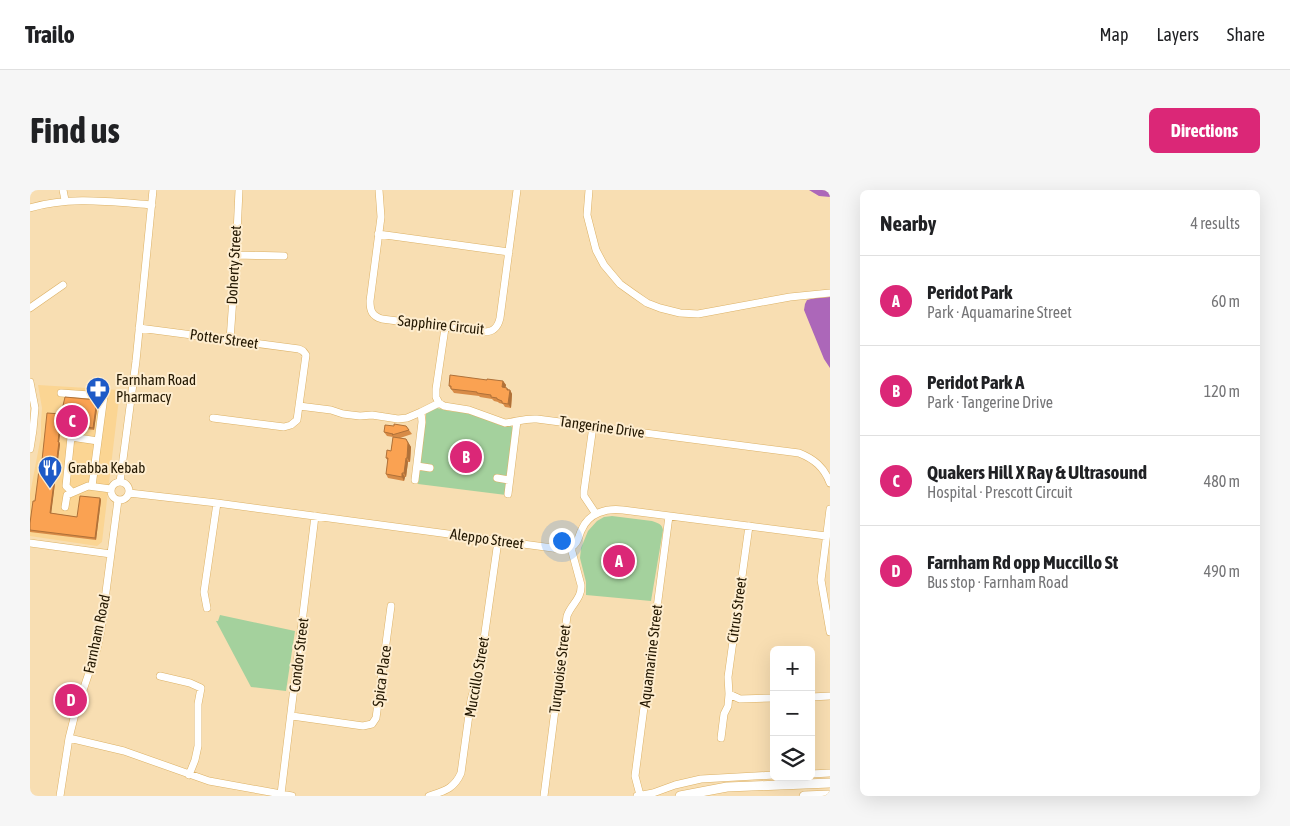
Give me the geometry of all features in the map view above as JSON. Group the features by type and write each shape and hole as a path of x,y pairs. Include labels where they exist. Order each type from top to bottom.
{"main road":[{"path":"680,796 727,787 830,784"},
{"path":"804,796 830,795"}],"street":[{"path":"63,190 65,200"},
{"path":"120,482 139,328 153,190"},
{"name":"Doherty Street","path":"230,340 239,190"},
{"name":"Sapphire Circuit","path":"379,190 381,217 370,300 372,313 382,319 484,332 490,332 499,324 517,190"},
{"path":"588,190 587,215 596,250 614,278 647,303 680,314 698,314 773,300 829,293"},
{"path":"30,208 65,200 152,206"},
{"path":"378,234 509,252"},
{"path":"236,254 284,256"},
{"path":"30,308 63,285"},
{"name":"Potter Street","path":"139,328 299,349 306,356 299,406"},
{"path":"213,418 284,427 291,425 297,420 299,406 360,416 372,415 398,419 407,418 439,403 436,397 436,389 445,328"},
{"path":"30,382 34,408 30,450"},
{"path":"60,393 104,396 92,486"},
{"name":"Tangerine Drive","path":"439,403 452,408 470,410 505,423 529,418 799,453 820,465 828,474 830,483"},
{"path":"415,480 422,422 421,412"},
{"path":"508,494 517,421"},
{"path":"593,426 584,496 596,514"},
{"path":"72,492 66,486 71,437 98,441"},
{"path":"417,466 430,468"},
{"path":"497,478 510,480"},
{"path":"120,482 127,485 128,492 126,498 118,500 113,497 110,492 111,489 113,484 120,482"},
{"path":"65,507 67,495 72,492 88,486 111,489"},
{"name":"Aleppo Street","path":"128,492 560,549 571,548"},
{"name":"Farnham Road","path":"60,796 69,738 75,714 97,648 118,500"},
{"path":"207,608 204,592 217,503"},
{"path":"571,548 576,543 584,526 596,514 616,509 826,536"},
{"path":"830,509 821,580 830,632"},
{"name":"Condor Street","path":"281,794 315,516"},
{"name":"Aquamarine Street","path":"639,796 635,776 669,516"},
{"name":"Citrus Street","path":"721,738 724,714 728,706 728,677 749,526"},
{"name":"Muccillo Street","path":"429,796 452,786 461,773 471,700 480,667 498,541"},
{"path":"30,543 111,554"},
{"name":"Turquoise Street","path":"544,796 567,616 569,609 580,597 581,592 571,548"},
{"name":"Spica Place","path":"292,716 363,726 372,724 376,718 391,606"},
{"path":"160,676 190,683 201,688 198,704 198,746 189,775"},
{"path":"729,694 740,699 770,698"},
{"path":"815,697 830,696"},
{"path":"69,738 124,752 209,781 292,796"},
{"path":"815,774 830,773"},
{"path":"639,796 701,779 770,775"}],"shaded area":[{"path":"809,190 830,190 830,197 819,196"},
{"path":"830,297 830,368 824,359 804,310 807,300"},
{"path":"38,385 120,390 102,542 97,546 30,536 30,494 41,436 42,408"}],"green space":[{"path":"437,408 469,413 499,425 511,426 514,430 506,495 418,484 426,412"},
{"path":"612,516 652,521 662,526 663,530 651,601 586,595 586,582 580,558 581,548 588,531 597,521 604,517"},
{"path":"220,615 295,631 286,691 251,687 216,621 218,621"}],"building":[{"path":"450,375 503,381 502,387 510,390 508,404 502,403 497,398 491,397 491,395 451,389 451,386 449,386"},
{"path":"65,397 97,400 93,428 60,424 50,513 77,517 80,496 100,498 95,538 30,530 33,501 35,501 39,470 41,470 47,413 61,414"},
{"path":"394,424 406,426 409,430 392,435 384,432 385,425 394,426"},
{"path":"393,437 406,439 408,443 407,458 402,477 386,474 387,450 391,451"}],"place":[{"name":"Farnham Road Pharmacy","path":"98,410"},
{"name":"Quakers Hill X Ray & Ultrasound","path":"72,421"},
{"name":"Peridot Park A","path":"466,457"},
{"name":"Grabba Kebab","path":"50,489"},
{"name":"Peridot Park","path":"619,561"},
{"name":"Farnham Rd opp Muccillo St","path":"71,700"}]}
